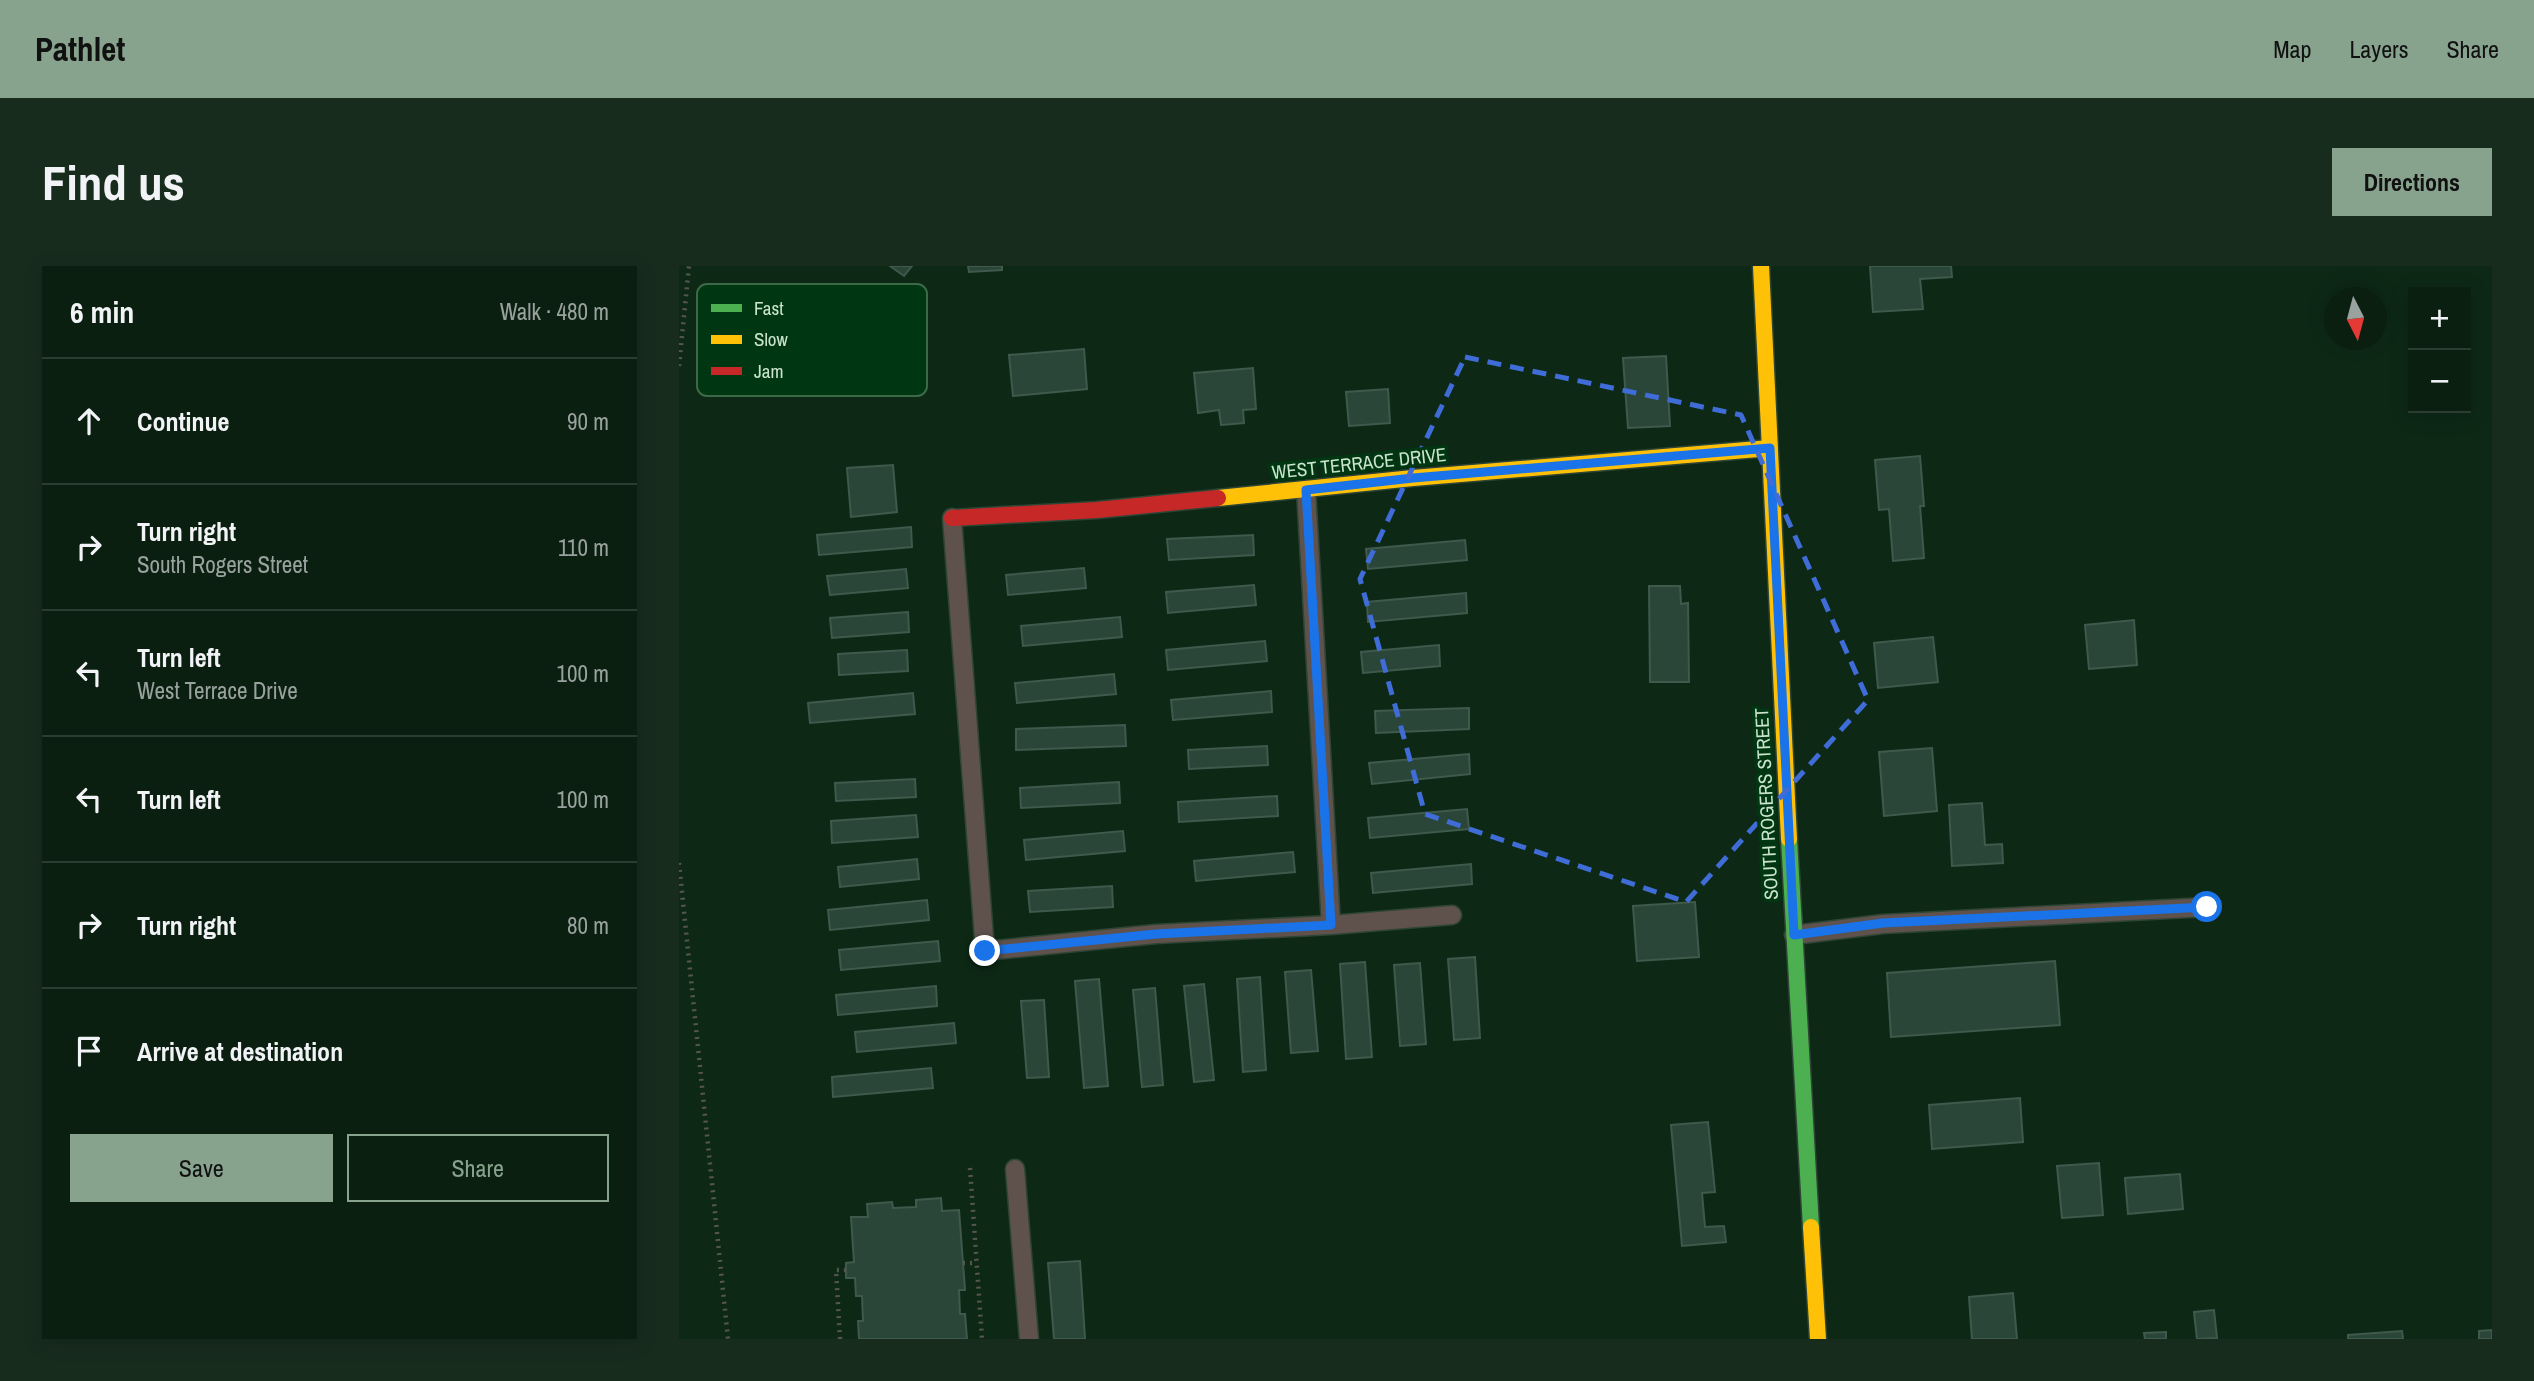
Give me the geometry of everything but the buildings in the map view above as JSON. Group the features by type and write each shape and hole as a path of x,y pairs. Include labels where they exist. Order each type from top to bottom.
{"street":[{"name":"SOUTH ROGERS STREET","path":"1761,266 1794,935 1818,1339"},
{"name":"WEST TERRACE DRIVE","path":"952,518 1097,510 1413,478 1770,448"}],"lane":[{"path":"1306,490 1331,925"},
{"path":"952,518 985,951 1156,934 1331,925 1452,915"},
{"path":"1794,935 1883,923 2207,907"},
{"path":"1014,1169 1029,1339"}],"path":[{"path":"679,366 689,266"},
{"path":"679,863 728,1339"},
{"path":"970,1168 982,1339"},
{"path":"963,1264 976,1263"},
{"path":"840,1339 836,1270 846,1270"}],"highlighted area":[{"path":"1465,357 1741,415 1868,700 1686,902 1425,814 1360,579"}],"traffic: fast":[{"path":"1789,839 1811,1227"}],"traffic: slow":[{"path":"1761,266 1789,839"},
{"path":"1218,498 1413,478 1770,448"},
{"path":"1811,1227 1818,1339"}],"traffic: jam":[{"path":"952,518 1097,510 1218,498"}],"route":[{"path":"985,951 1156,934 1331,925 1306,490 1413,478 1770,448 1794,935 1883,923 2207,907"}]}
